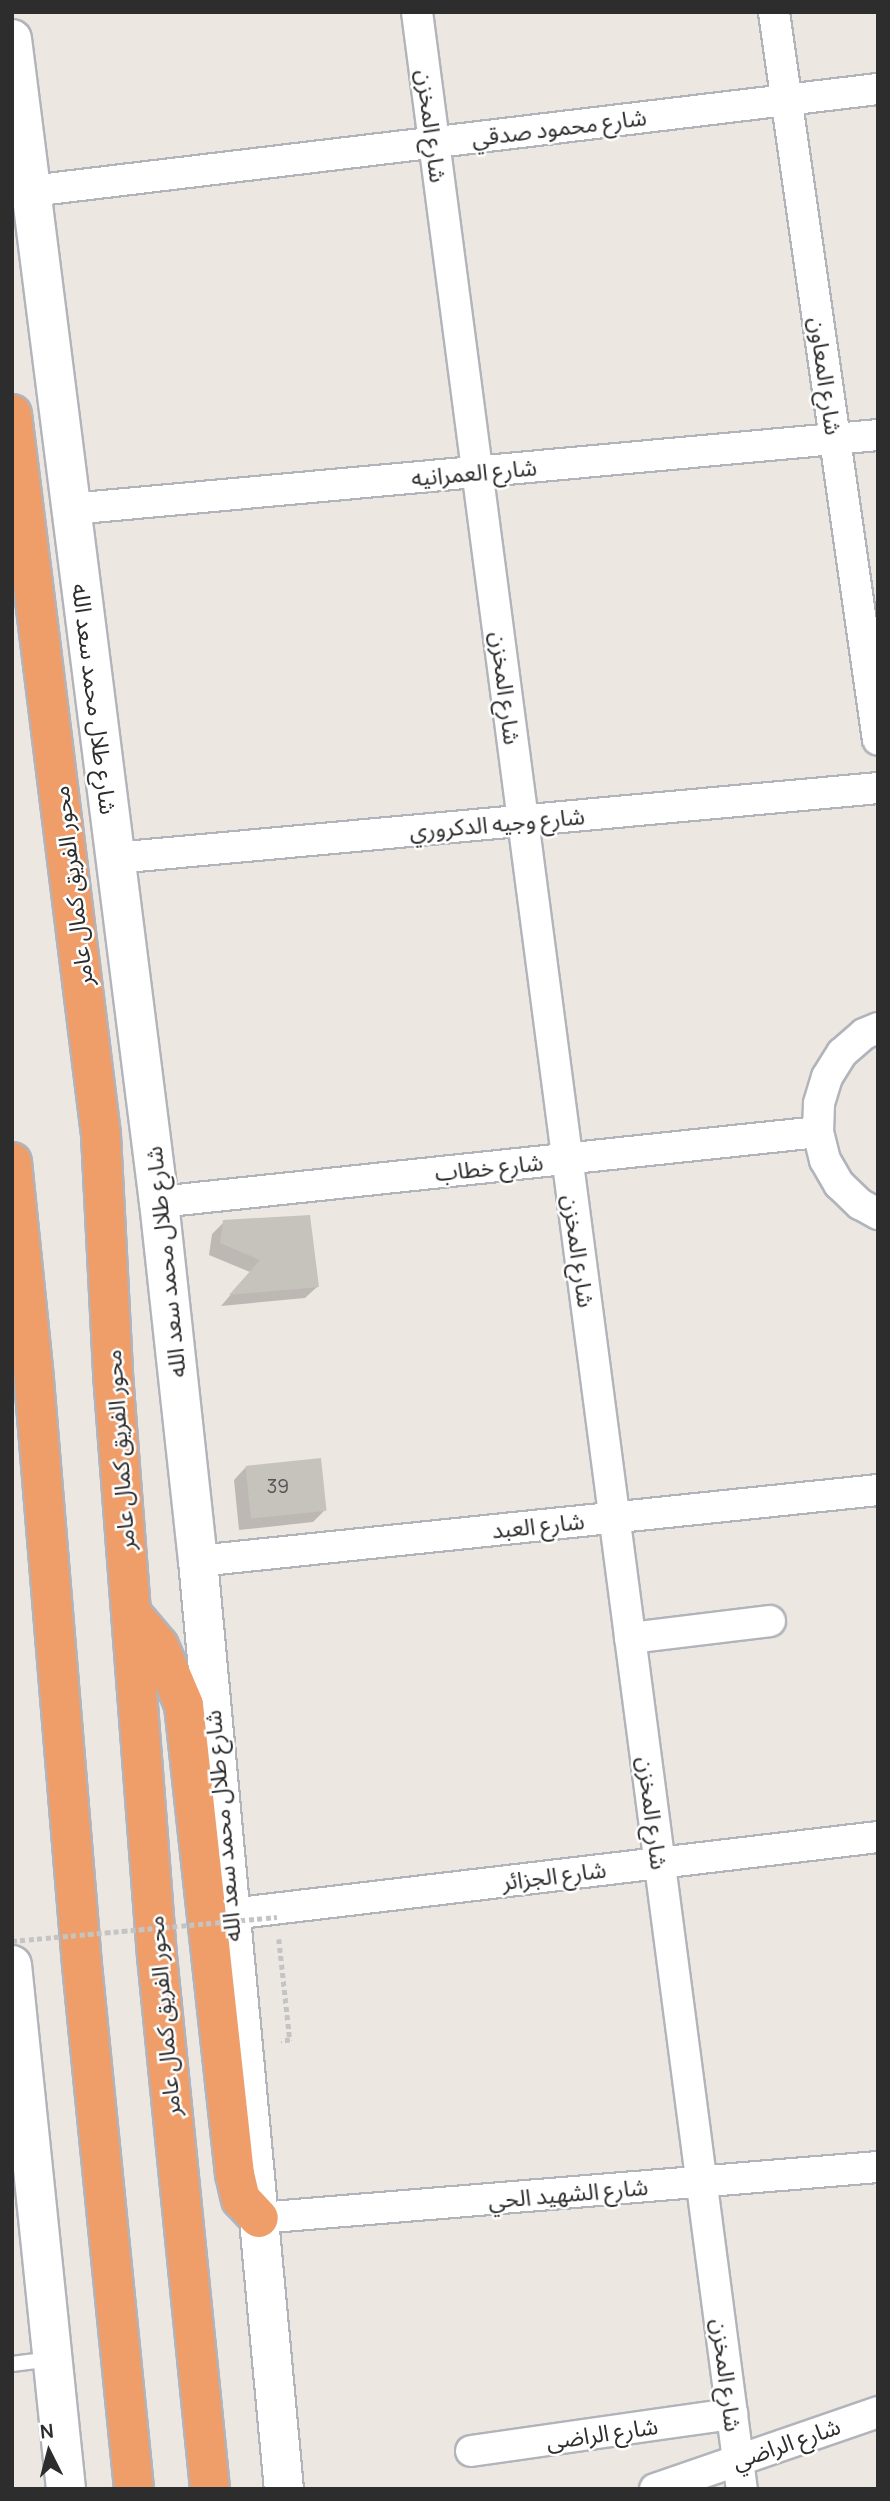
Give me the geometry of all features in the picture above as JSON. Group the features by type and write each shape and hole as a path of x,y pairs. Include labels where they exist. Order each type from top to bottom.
{"highway":[{"name":"محور الفريق كمال عامر","path":"12,414 101,1135 113,1374 158,1969 210,2489"},
{"path":"12,1162 34,1380 82,1965 134,2489"},
{"path":"131,1613 159,1646 184,1705 237,2187 241,2199 259,2218"}],"main road":[{"name":"شارع طلال محمد سعد الله","path":"12,39 159,1202 198,1561 284,2489"},
{"path":"12,1965 15,2016 66,2489"}],"street":[{"name":"شارع المخزن","path":"417,12 740,2474"},
{"name":"شارع المعاون","path":"774,12 878,740"},
{"name":"شارع محمود صدقي","path":"31,191 878,89"},
{"name":"شارع العمرانيه","path":"71,509 878,435"},
{"name":"شارع وجيه الدكروري","path":"115,858 878,788"},
{"path":"878,1028 864,1034 842,1053 827,1077 819,1104 818,1132 825,1160 839,1184 860,1204 878,1214"},
{"name":"شارع خطاب","path":"159,1202 818,1132"},
{"name":"شارع العبد","path":"198,1561 878,1490"},
{"path":"630,1638 770,1620"},
{"name":"شارع الجزائر","path":"230,1914 878,1837"},
{"name":"شارع الشهيد الحي","path":"259,2218 878,2167"},
{"name":"شارع الراضي","path":"655,2489 740,2474 878,2412"},
{"name":"شارع الراضى","path":"471,2451 732,2414"}],"lane":[{"path":"12,2364 53,2359"}],"path":[{"path":"12,1941 277,1917 290,2040"}],"building":[{"path":"310,1215 319,1287 229,1295 260,1260 220,1243 223,1220"},
{"path":"321,1458 327,1511 251,1519 245,1466"}]}
